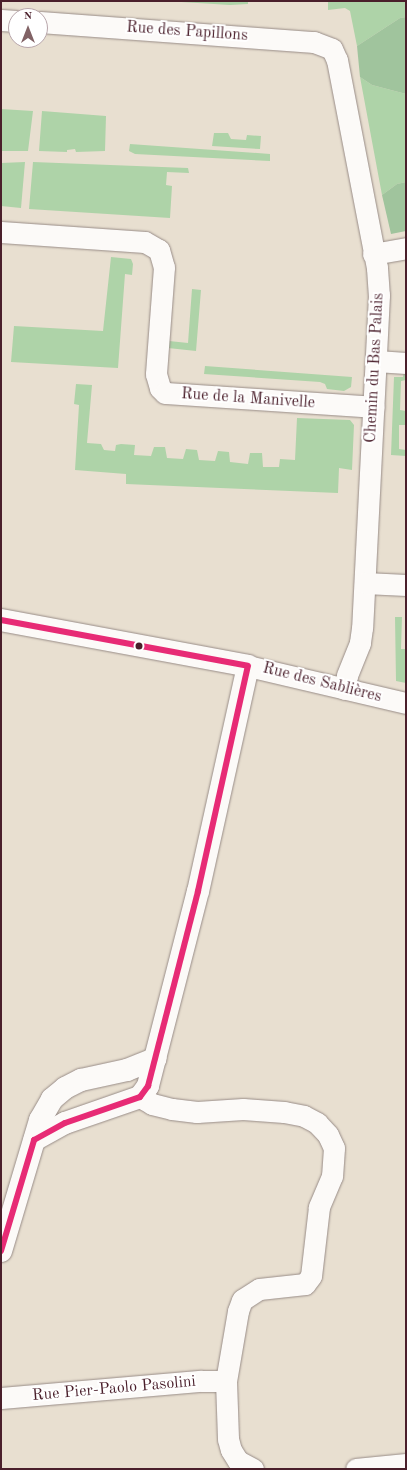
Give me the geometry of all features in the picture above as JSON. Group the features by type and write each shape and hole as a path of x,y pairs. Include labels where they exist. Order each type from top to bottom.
{"street":[{"name":"Rue des Papillons","path":"48,23 314,42 332,49"},
{"name":"Chemin du Bas Palais","path":"332,49 337,60 373,254 379,295 365,583 360,643 347,676 344,689"},
{"name":"Rue de la Manivelle","path":"1,232 145,242 159,250 164,267 156,374 160,388 165,392 374,407"},
{"path":"373,254 406,248"},
{"path":"376,361 406,363"},
{"path":"365,583 406,585"},
{"name":"Rue des Sablières","path":"1,620 248,666 406,703"},
{"path":"34,1140 65,1123 140,1097 148,1086 198,891 248,666"},
{"path":"1,1251 44,1109 65,1088 81,1080 127,1070 156,1058"},
{"path":"140,1097 152,1104 172,1109 197,1112 243,1109 284,1112 304,1116 317,1123 328,1135 334,1148 332,1176 319,1206 311,1276 305,1284 259,1289 242,1300 236,1320 226,1381 230,1450 238,1461 253,1469"},
{"name":"Rue Pier-Paolo Pasolini","path":"1,1398 201,1381 226,1381"},
{"path":"356,1469 406,1464"}],"green space":[{"path":"165,1 248,1 248,4 230,5"},
{"path":"328,1 406,1 406,17 400,18 357,46 350,11 345,8 328,10"},
{"path":"406,17 406,94 372,85 360,77 357,46 400,18"},
{"path":"360,77 372,85 406,94 406,182 397,184 382,195"},
{"path":"1,109 33,111 28,151 1,151"},
{"path":"42,111 106,116 105,151 76,152 75,149 67,150 67,152 39,151"},
{"path":"214,133 228,133 231,139 246,140 247,135 261,136 260,149 212,146"},
{"path":"130,144 270,154 270,161 135,154 129,151"},
{"path":"25,162 21,208 1,206 1,163"},
{"path":"33,162 188,168 189,173 167,172 166,185 172,186 170,218 29,209"},
{"path":"406,182 406,231 391,234 382,195 397,184"},
{"path":"111,257 131,259 133,264 132,275 125,274 118,368 11,362 14,326 103,331"},
{"path":"192,289 201,290 196,351 168,348 169,341 188,343"},
{"path":"205,366 352,377 351,387 344,391 327,389 325,384 320,382 204,374"},
{"path":"404,370 406,370 406,380 401,381 400,410 406,411 406,425 399,425 399,449 406,450 406,456 391,455 394,377 403,377"},
{"path":"76,384 92,385 87,443 101,444 104,450 115,451 116,445 121,444 135,445 134,455 151,456 154,447 165,447 167,458 183,459 186,449 197,450 199,460 215,461 218,451 229,452 230,462 248,464 250,453 262,453 263,467 279,467 280,459 295,460 297,418 350,420 354,425 352,470 339,468 338,493 126,484 126,474 75,470 79,405 74,404"},
{"path":"395,617 402,617 401,649 406,649 406,683 396,681"}],"transit line":[{"path":"1,620 248,666"},
{"path":"1,1251 34,1140 65,1123 140,1097 148,1086 198,891 248,666"}]}
